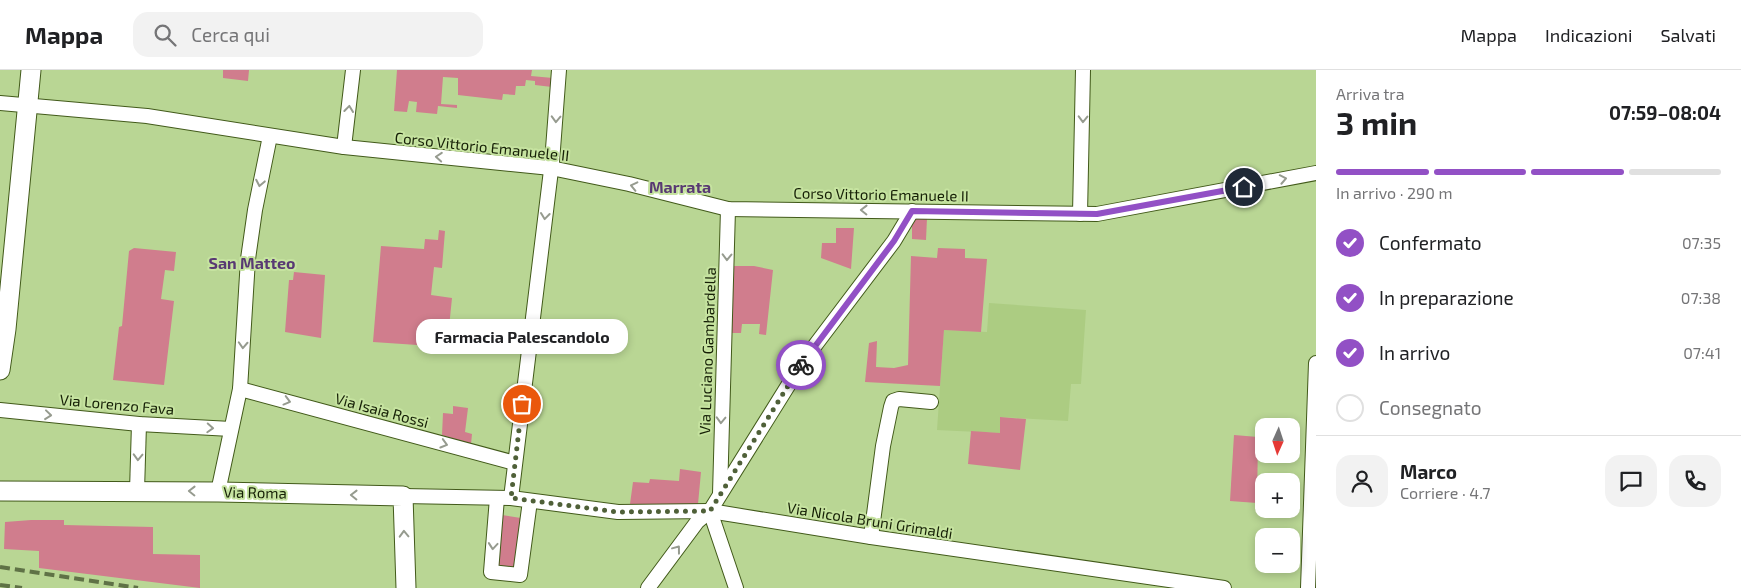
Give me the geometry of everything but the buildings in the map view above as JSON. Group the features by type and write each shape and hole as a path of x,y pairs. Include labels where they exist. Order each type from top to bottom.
{"street":[{"path":"0,370 6,329 31,70"},
{"path":"344,147 353,70"},
{"path":"530,501 520,575 491,572 504,498 515,464 556,127 559,70"},
{"path":"1080,214 1083,70"},
{"name":"Corso Vittorio Emanuele II","path":"0,102 147,116 344,147 550,168 629,184 728,209 1097,214 1316,173"},
{"path":"218,492 240,389 248,259 270,136"},
{"name":"Via Luciano Gambardella","path":"720,495 728,209"},
{"path":"648,588 698,522 710,511 804,360 894,241 912,211"},
{"path":"1308,588 1316,363"},
{"name":"Via Isaia Rossi","path":"240,389 515,464"},
{"path":"871,537 883,446 893,401 899,399 931,402"},
{"name":"Via Lorenzo Fava","path":"0,410 139,424 231,429"},
{"path":"137,491 139,424"},
{"name":"Via Roma","path":"5,489 504,498"},
{"path":"403,496 406,580"},
{"name":"Via Nicola Bruni Grimaldi","path":"504,498 618,512 710,511 871,537 1224,588"},
{"path":"710,511 736,588"}],"shaded area":[{"path":"223,70 249,70 248,81 223,78"},
{"path":"397,70 532,70 531,76 553,78 552,87 535,85 535,81 526,80 525,86 516,86 515,95 503,94 502,100 458,95 458,78 443,77 441,104 457,105 457,108 438,106 437,114 416,112 417,102 409,101 407,112 394,111"},
{"path":"912,218 927,218 926,240 912,239"},
{"path":"836,228 854,228 851,269 821,258 822,243 836,243"},
{"path":"439,230 445,231 442,268 434,267 431,295 452,298 447,347 373,342 381,246 424,249 425,239 438,240"},
{"path":"134,248 176,252 174,271 165,270 161,299 174,301 164,385 113,380 119,327 122,326 129,251"},
{"path":"938,248 965,249 965,258 987,259 981,332 944,330 940,386 865,382 869,343 877,341 876,367 894,368 908,365 911,256 937,258"},
{"path":"732,266 754,266 773,270 766,335 759,334 760,324 742,324 741,333 731,333"},
{"path":"294,272 325,275 321,338 285,332 289,280 293,280"},
{"path":"989,303 1086,310 1081,384 1071,384 1068,421 1001,417 1000,433 937,430 944,330 987,332"},
{"path":"453,406 468,408 465,432 472,434 471,444 442,435 443,413 453,414"},
{"path":"1000,417 1026,419 1020,470 968,464 971,431 1000,433"},
{"path":"1234,435 1255,437 1255,463 1258,463 1257,473 1255,473 1255,503 1230,501"},
{"path":"680,469 701,472 698,504 630,504 633,482 649,483 650,479 679,481"},
{"path":"502,515 521,518 514,569 494,566"},
{"path":"64,520 64,525 153,527 153,554 200,555 200,588 39,568 39,551 4,549 5,522"}],"railway":[{"path":"0,567 138,588"},
{"path":"0,585 22,588"}],"way so far":[{"path":"522,404 511,498 618,512 710,511 801,365"}],"place":[{"name":"Farmacia Palescandolo","path":"522,404"}],"district":[{"name":"Marrata","path":"680,186"},
{"name":"San Matteo","path":"252,262"}],"route":[{"path":"801,365 894,241 912,211 1097,214 1244,187"}]}
